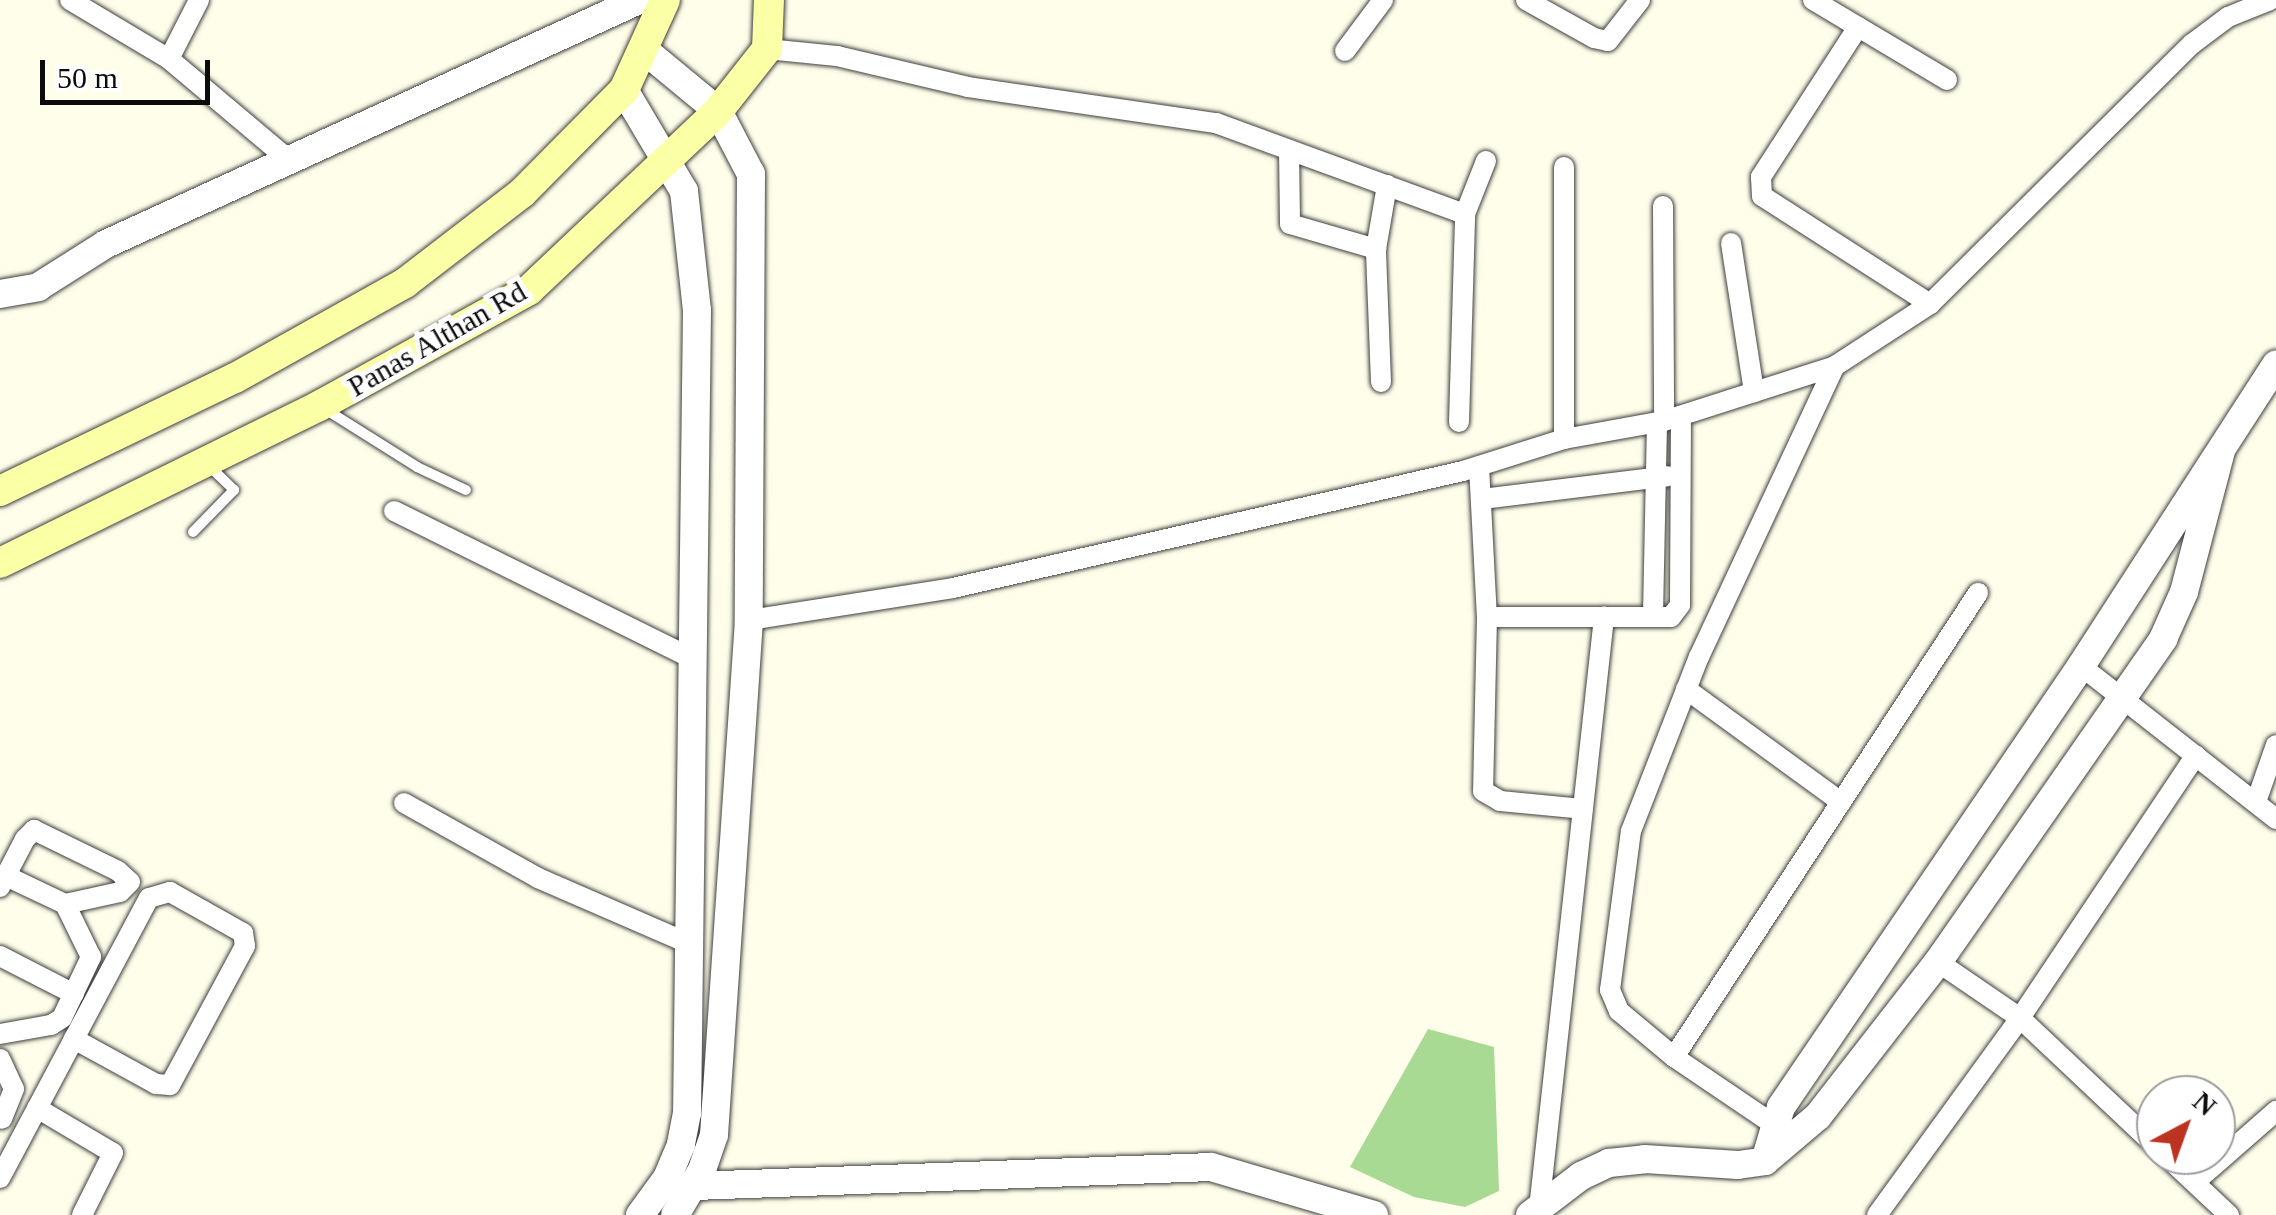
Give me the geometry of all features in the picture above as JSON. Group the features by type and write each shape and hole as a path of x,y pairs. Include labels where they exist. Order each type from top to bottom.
{"main road":[{"path":"0,491 250,370 406,282 522,193 624,90 665,0"},
{"path":"766,49 769,0"},
{"name":"Panas Althan Rd","path":"0,563 206,464 508,306 718,111 766,49"}],"street":[{"path":"70,0 169,59 290,161"},
{"path":"169,59 199,0"},
{"path":"0,294 38,286 106,244 639,0"},
{"path":"1346,51 1383,0"},
{"path":"1526,0 1594,38 1608,40 1640,0"},
{"path":"1813,0 1947,80"},
{"path":"749,620 953,588 1478,466 1564,439 1667,420 1835,366 1930,304 2192,44 2228,17 2270,0"},
{"path":"1858,27 1761,178 1762,196 1930,304"},
{"path":"643,49 718,111 750,174 749,620 714,1135 694,1186 676,1215"},
{"path":"766,49 836,56 968,87 1216,123 1465,214"},
{"path":"624,90 684,191 696,310 687,1113 682,1145 667,1178 640,1215"},
{"path":"1289,150 1290,224 1376,249"},
{"path":"1459,422 1465,214 1486,161"},
{"path":"1564,167 1564,439"},
{"path":"1381,382 1376,249 1387,186"},
{"path":"1652,617 1656,478 1667,420 1663,206"},
{"path":"1731,243 1754,392"},
{"path":"1773,1124 1674,1057 1619,1011 1610,990 1631,831 1686,689 1835,366"},
{"path":"1765,1161 1773,1124 2081,666 2276,366"},
{"path":"1486,617 1670,618 1680,605 1680,474 1667,420"},
{"path":"1535,1212 1581,1176 1609,1163 1645,1159 1738,1165 1765,1161 1818,1116 1938,962 2123,698 2175,616 2221,451"},
{"path":"1478,466 1486,617 1483,791 1500,801 1582,810"},
{"path":"1482,499 1680,474"},
{"path":"394,512 693,659"},
{"path":"1674,1057 1978,593"},
{"path":"1535,1212 1604,617"},
{"path":"2081,666 2276,819"},
{"path":"1686,689 1841,802"},
{"path":"2256,802 2276,745"},
{"path":"1877,1215 2020,1018 2196,756"},
{"path":"404,803 538,878 690,944"},
{"path":"34,830 118,871 130,882 120,892 64,904 3,882 34,830"},
{"path":"0,1178 74,1039 154,894 170,892 243,933 245,946 170,1084 156,1084 74,1039"},
{"path":"0,1034 59,1020 74,994 91,957 64,904"},
{"path":"0,956 74,994"},
{"path":"1938,962 2020,1018 2136,1127"},
{"path":"0,1059 14,1089 2,1119"},
{"path":"37,1108 113,1153 82,1215"},
{"path":"2194,1182 2276,1111"},
{"path":"694,1186 1211,1167 1374,1215"},
{"path":"2186,1175 2229,1215"}],"lane":[{"path":"320,406 417,466 466,490"},
{"path":"193,532 234,490 206,464"}],"green space":[{"path":"1428,1029 1494,1047 1499,1191 1465,1207 1414,1197 1350,1167"}]}
